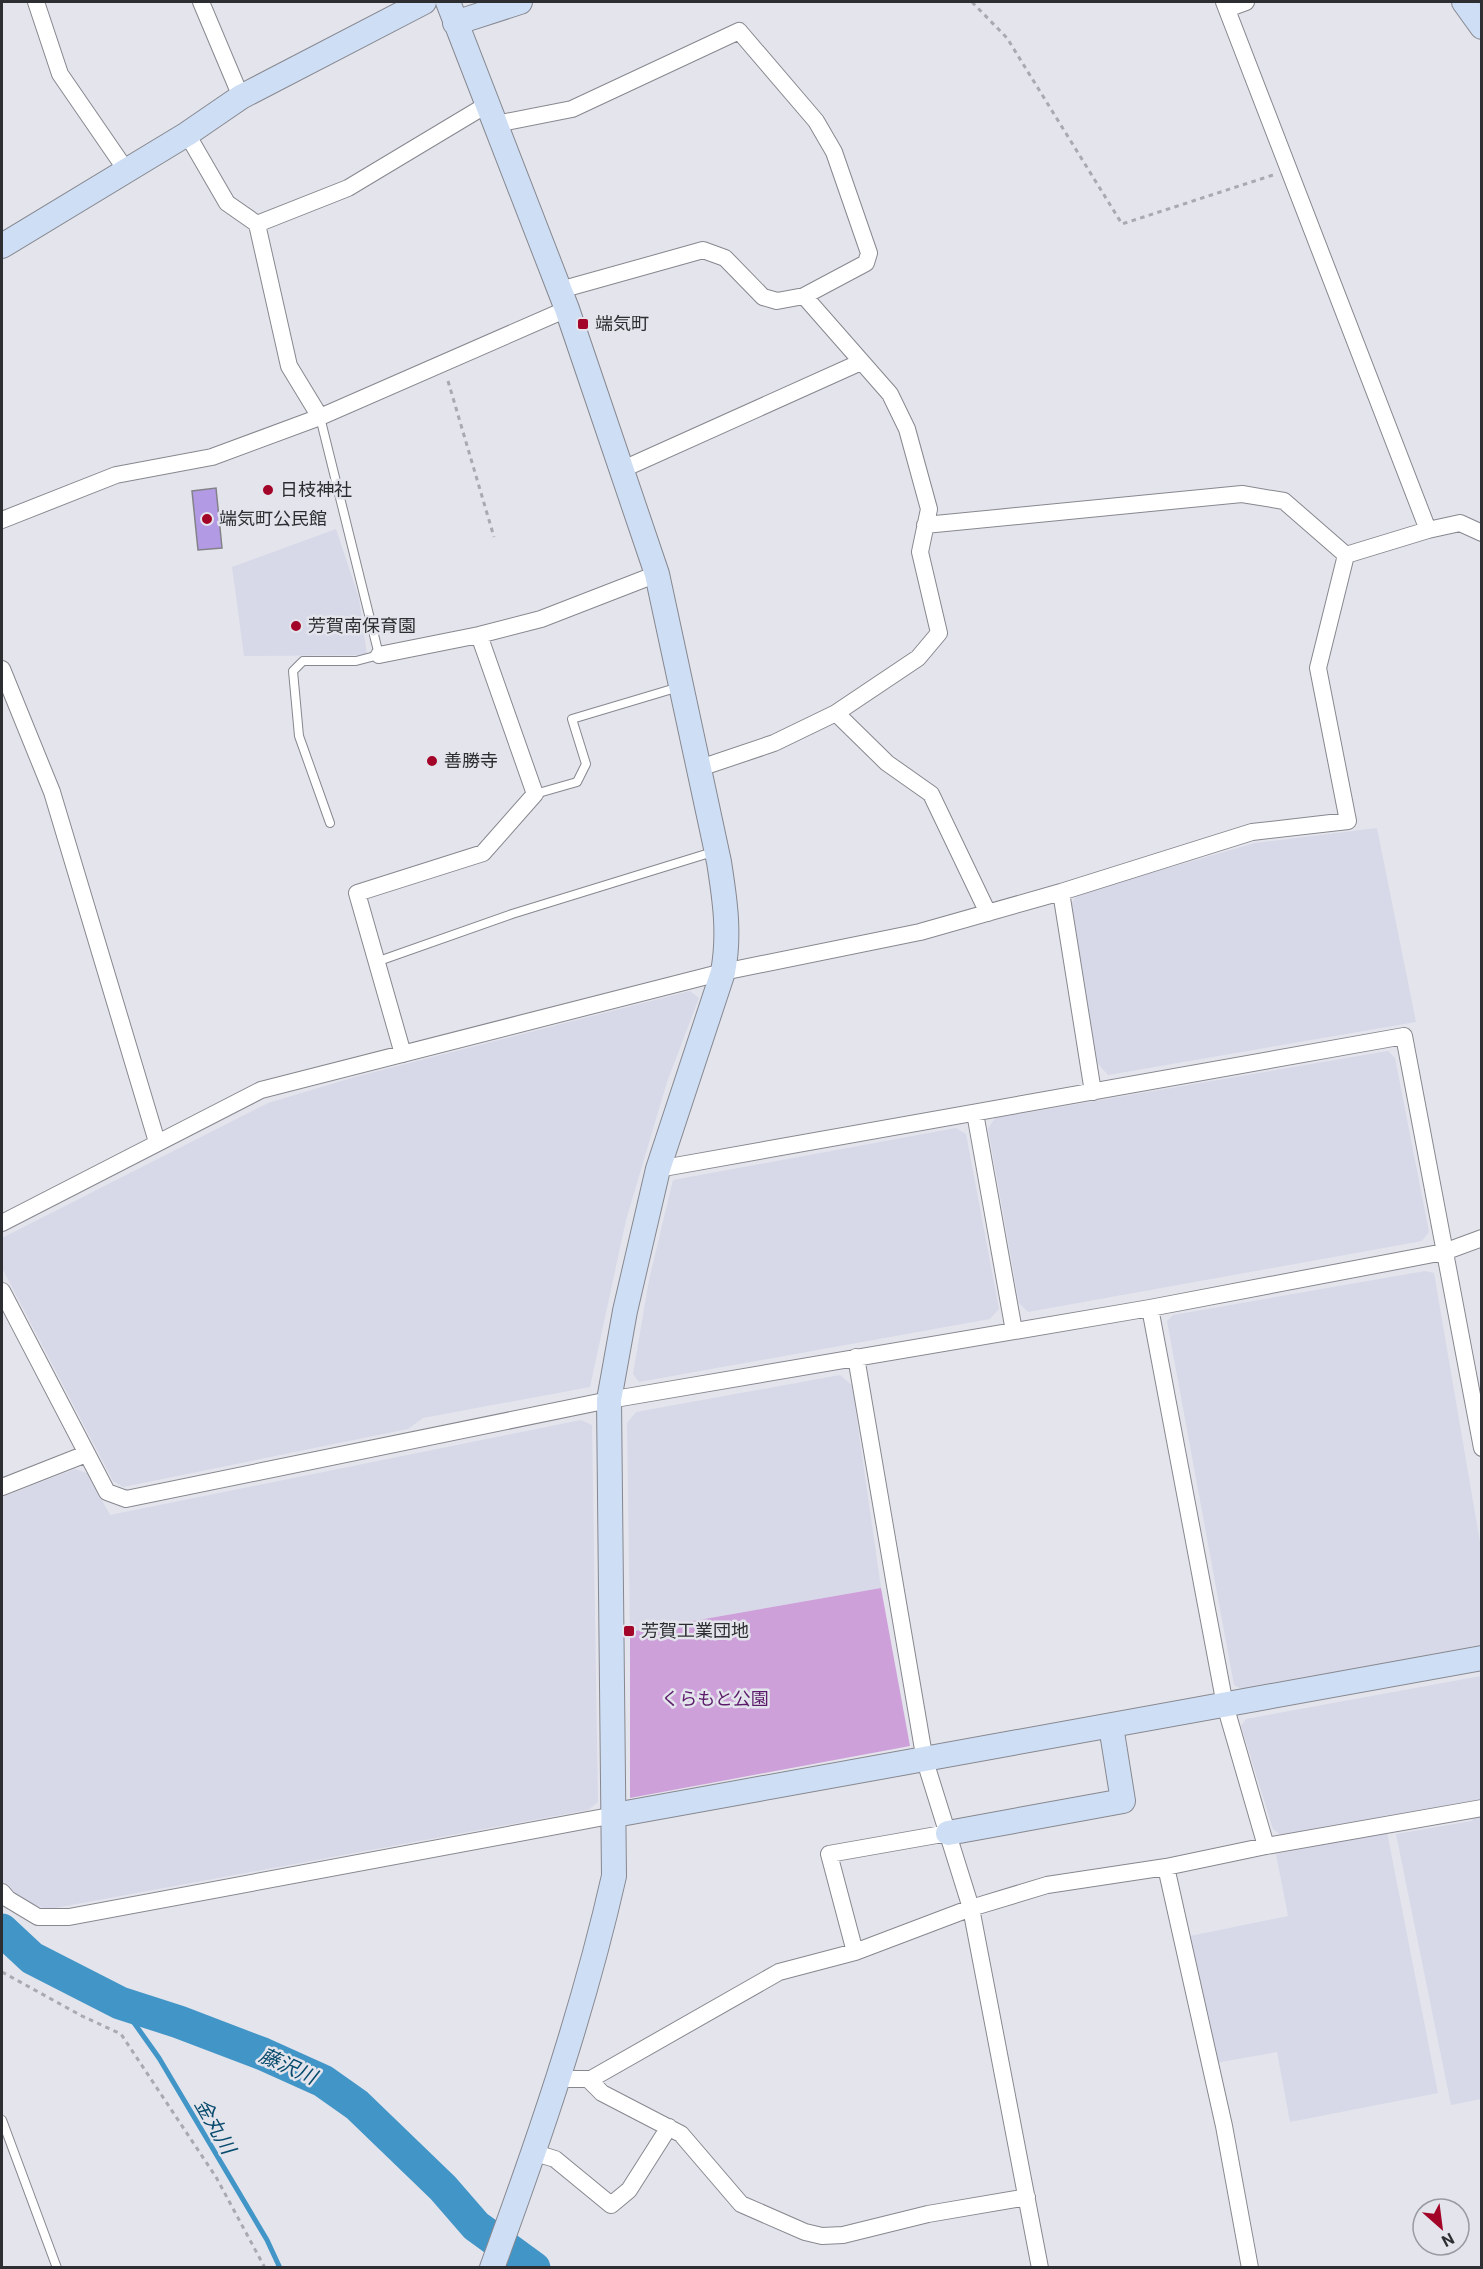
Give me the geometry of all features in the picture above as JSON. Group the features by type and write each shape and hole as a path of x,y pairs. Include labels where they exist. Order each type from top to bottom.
{"street":[{"path":"36,2 60,74 126,170"},
{"path":"201,2 241,97"},
{"path":"2,246 187,134 241,97 424,2"},
{"path":"492,2268 556,2079 602,1932 614,1876 609,1400 626,1311 658,1169 723,972 728,947 727,909 717,851 657,574 563,299 451,12 520,2"},
{"path":"1246,2 1226,5 1428,530"},
{"path":"2,520 116,475 212,457 320,417 443,363 563,299 703,250 724,258 763,297 777,301 804,296 866,264 869,253 828,141 816,121 739,31 572,109 492,114 348,188 257,224"},
{"path":"187,134 227,203 257,224 289,366 320,417"},
{"path":"700,768 774,743 836,713 918,658 939,633 920,552 929,509 907,429 890,394 804,296"},
{"path":"621,470 861,362"},
{"path":"925,525 1242,494 1284,501 1346,555"},
{"path":"1346,555 1428,530 1460,523 1482,533"},
{"path":"2,1223 261,1090 723,972 920,932 1061,892 1252,832 1348,821 1318,668 1346,555"},
{"path":"379,655 479,635 541,619 657,574"},
{"path":"403,1054 357,893 483,853 536,794 479,635"},
{"path":"2,669 52,792 157,1142"},
{"path":"836,713 887,763 931,794 988,913"},
{"path":"1061,892 1093,1092"},
{"path":"658,1169 1404,1036 1482,1448"},
{"path":"975,1113 1014,1331"},
{"path":"2,1291 107,1492 126,1499 609,1400 1150,1308 1444,1252 1482,1238"},
{"path":"1150,1308 1226,1705 1266,1846"},
{"path":"856,1357 925,1761 972,1908 1040,2268"},
{"path":"2,1487 86,1454"},
{"path":"2,1892 8,1899 38,1917 69,1917 615,1815 925,1761 1482,1658"},
{"path":"855,1952 829,1854 1123,1801 1111,1726"},
{"path":"556,2079 588,2079 779,1972 855,1952 972,1908 1047,1885 1166,1866 1482,1808"},
{"path":"1166,1866 1224,2126 1250,2268"},
{"path":"588,2079 602,2093 681,2134 730,2194 741,2204 805,2232 822,2236 843,2235 928,2214 1027,2197"},
{"path":"532,2152 555,2159 611,2205 630,2190 669,2127"}],"lane":[{"path":"320,417 379,655 356,661 303,661 293,671 299,736 330,823"},
{"path":"536,794 577,782 586,764 572,719 683,686"},
{"path":"376,962 512,914 717,851"},
{"path":"2,2120 57,2268"}],"path":[{"path":"972,2 1007,38 1122,224 1289,169"},
{"path":"443,363 494,537"},
{"path":"2,1972 82,2016 121,2034 216,2177 265,2268"}],"shaded area":[{"path":"336,529 359,598 367,655 244,656 232,567"},
{"path":"1377,828 1416,1022 1108,1075 1098,1064 1069,906 1078,894 1255,843"},
{"path":"690,991 699,998 667,1082 626,1220 590,1387 423,1418 408,1429 123,1487 113,1481 2,1268 2,1238 268,1103 355,1077"},
{"path":"1388,1051 1395,1058 1429,1232 1422,1241 1028,1312 1019,1303 988,1129 995,1118"},
{"path":"956,1128 966,1134 999,1309 990,1319 639,1382 633,1374 649,1280 673,1180"},
{"path":"1425,1271 1434,1273 1481,1548 1481,1645 1243,1690 1234,1685 1167,1321 1173,1315"},
{"path":"840,1375 852,1385 881,1588 630,1632 627,1423 636,1412"},
{"path":"581,1420 592,1425 598,1802 588,1810 55,1908 44,1908 30,1903 8,1889 2,1881 2,1497 75,1469 87,1473 110,1515"},
{"path":"1481,1676 1481,1799 1282,1836 1273,1829 1241,1726 1246,1719"},
{"path":"1481,1815 1481,2099 1451,2105 1396,1834 1472,1821 1475,1816"},
{"path":"1387,1832 1438,2093 1290,2122 1277,2052 1215,2063 1190,1936 1288,1916 1276,1854"}],"green space":[{"name":"くらもと公園","path":"881,1588 910,1746 630,1798 630,1632"}],"building":[{"name":"端気町公民館","path":"216,488 222,548 198,550 192,491"}],"waterway":[{"name":"藤沢川","path":"2,1930 32,1958 120,2003 179,2022 263,2054 323,2081 357,2105 443,2188 476,2226 534,2268"},
{"name":"金丸川","path":"120,2003 159,2058 267,2240 280,2268"}],"place":[{"name":"端気町","path":"583,324"},
{"name":"日枝神社","path":"268,490"},
{"name":"端気町公民館","path":"207,519"},
{"name":"芳賀南保育園","path":"296,626"},
{"name":"善勝寺","path":"432,761"},
{"name":"芳賀工業団地","path":"629,1631"}]}
